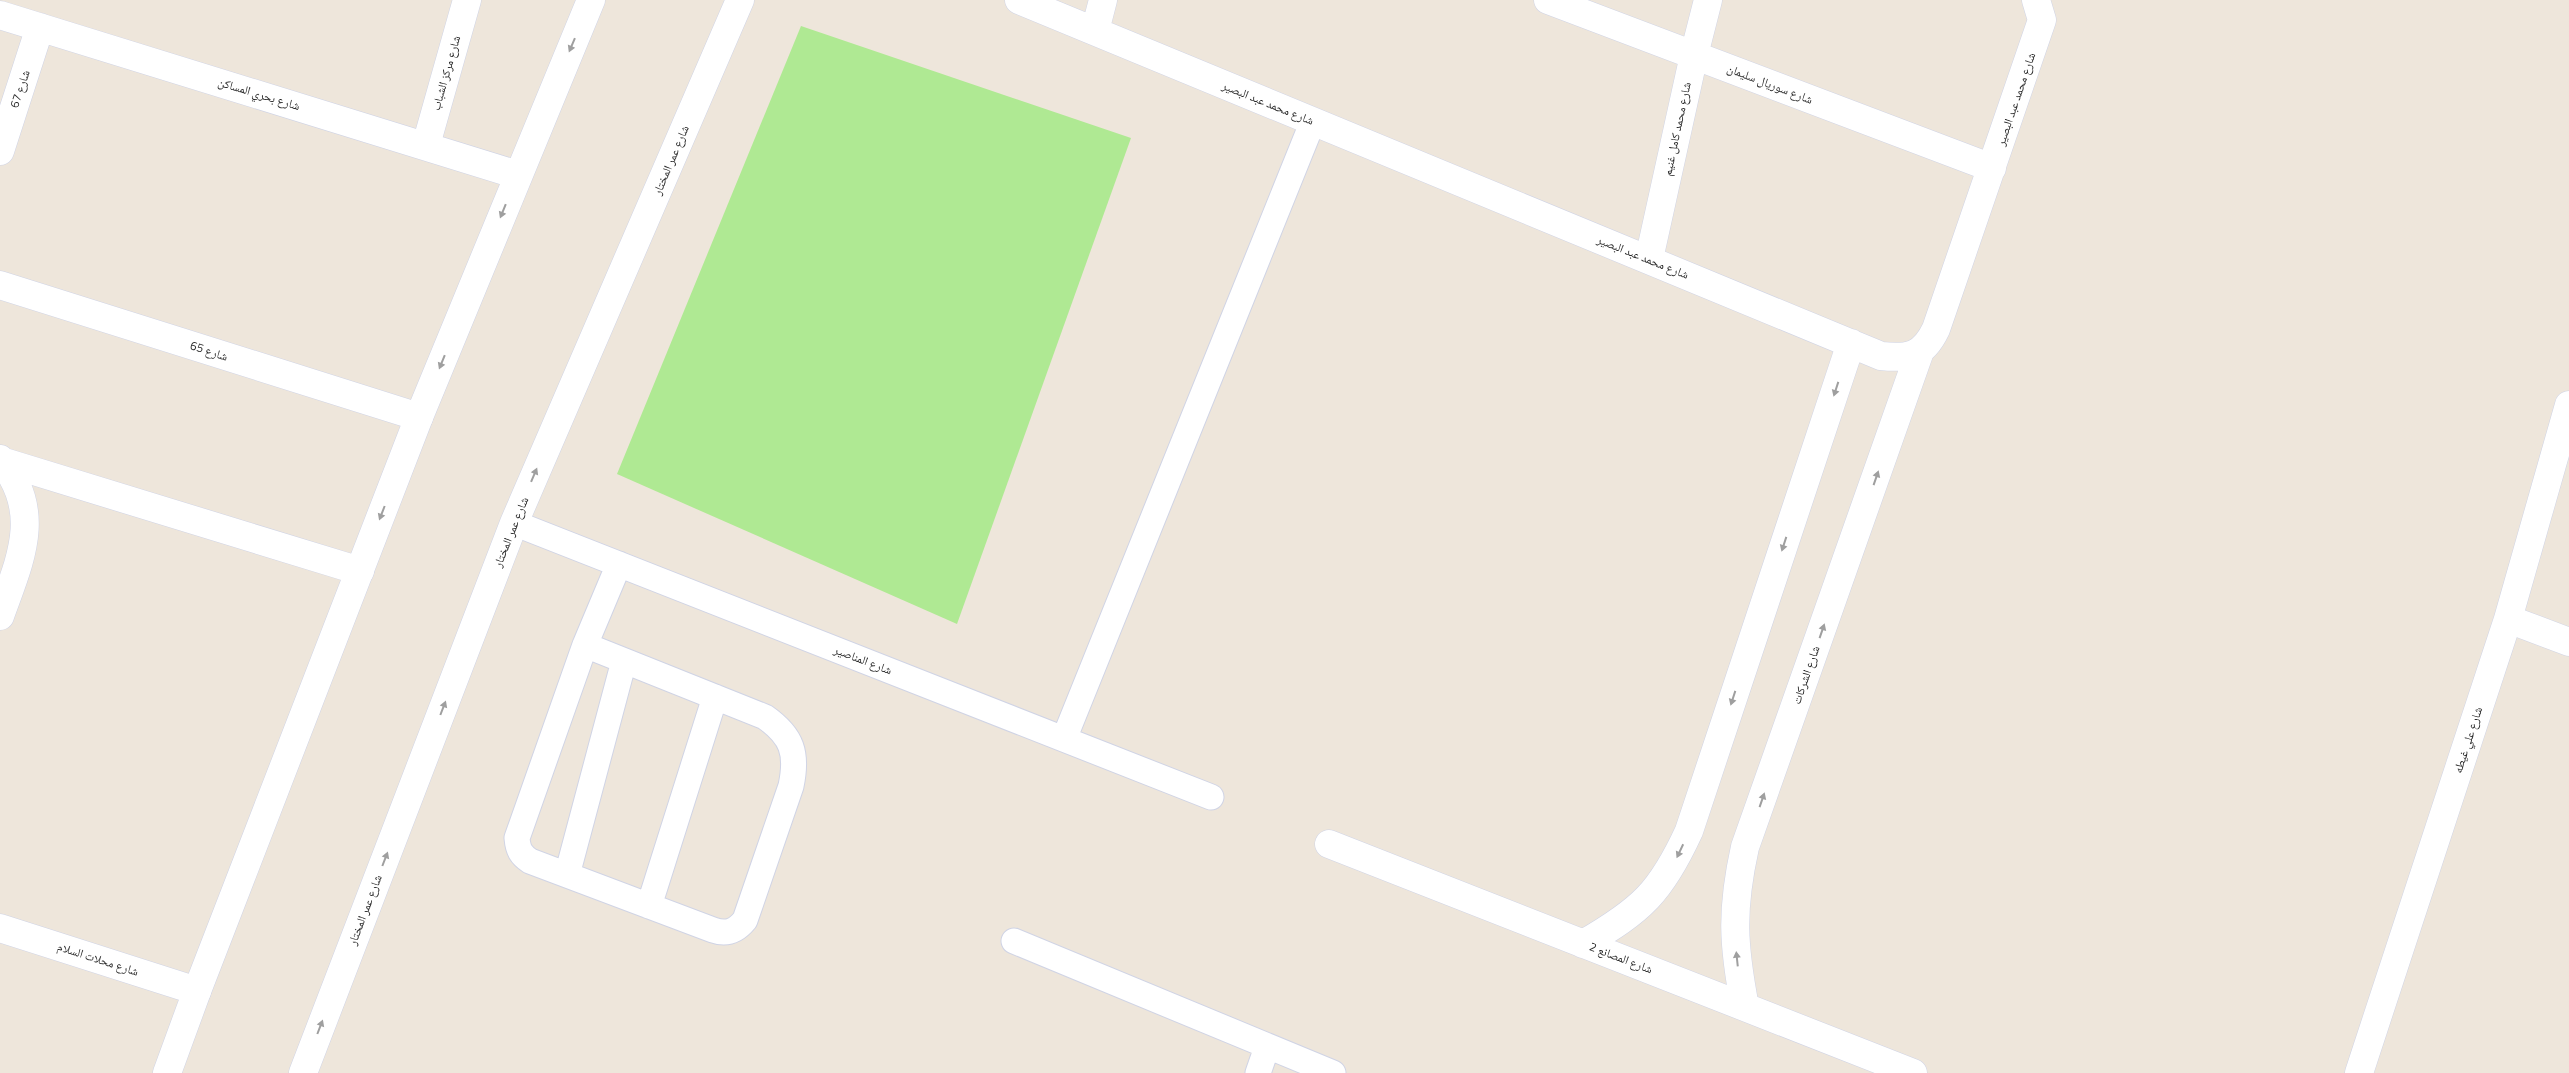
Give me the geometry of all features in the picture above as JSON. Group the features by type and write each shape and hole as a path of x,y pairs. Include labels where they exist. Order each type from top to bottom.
{"street":[{"name":"شارع مركز الشباب","path":"426,145 467,0"},
{"path":"167,1073 419,418 591,0"},
{"name":"شارع عمر المختار","path":"303,1073 514,522 740,0"},
{"name":"شارع محمد عبد البصير","path":"1019,0 1881,356 1902,358 1920,351 1930,342 1936,329 2042,20 2036,0"},
{"path":"1095,31 1103,0"},
{"name":"شارع سوريال سليمان","path":"1548,0 1992,168"},
{"name":"شارع محمد كامل غنيم","path":"1649,260 1708,0"},
{"name":"شارع بحري المساكن","path":"0,15 426,145 518,175"},
{"name":"شارع 67","path":"0,152 40,27"},
{"name":"شارع 65","path":"0,285 419,418"},
{"path":"1584,944 1620,923 1650,898 1673,866 1689,831 1851,343"},
{"name":"شارع الشركات","path":"1745,1007 1737,965 1734,926 1736,886 1745,848 1920,351"},
{"name":"شارع علي غيطه","path":"2359,1073 2508,618 2569,405"},
{"path":"1,460 360,570"},
{"path":"0,616 23,552 26,525 23,497 1,460"},
{"path":"2508,618 2569,642"},
{"name":"شارع المصانع 2","path":"1329,844 1914,1073"},
{"name":"شارع محلات السلام","path":"0,928 197,991"}],"lane":[{"path":"1064,739 1313,121"},
{"name":"شارع المناصير","path":"514,522 1211,797"},
{"path":"585,645 765,717 781,728 792,746 795,766 791,786 745,920 739,928 722,933 567,875 522,856 518,848 517,838 585,645 618,564"},
{"path":"567,875 624,661"},
{"path":"649,906 715,697"},
{"path":"1014,941 1333,1073"},
{"path":"1258,1073 1267,1047"}],"green space":[{"path":"801,26 1131,138 957,624 617,474"}]}
